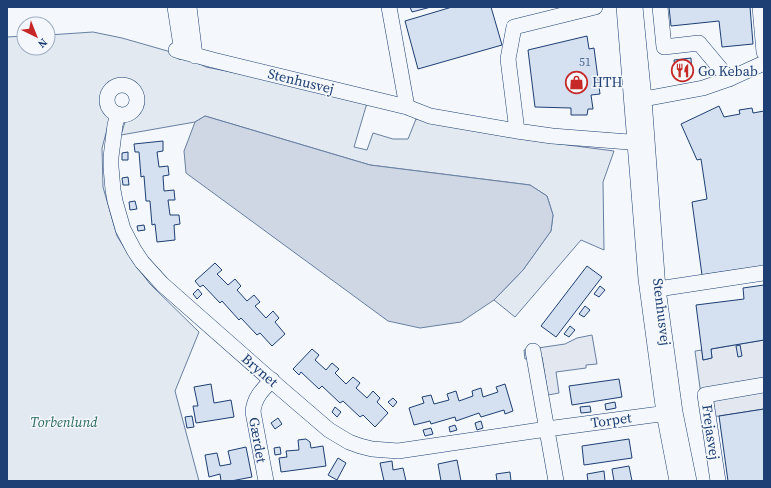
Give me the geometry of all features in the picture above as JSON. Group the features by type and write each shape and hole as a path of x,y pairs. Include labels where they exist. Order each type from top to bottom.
{"street":[{"path":"175,7 184,52"},
{"path":"184,52 189,7"},
{"path":"389,7 407,107"},
{"path":"517,131 508,59 514,27 580,9 595,7"},
{"name":"Stenhusvej","path":"624,7 638,99"},
{"name":"Stenhusvej","path":"635,7 646,279 670,408 689,481"},
{"path":"660,7 664,47 699,44 730,79"},
{"path":"760,7 764,52"},
{"name":"Stenhusvej","path":"184,52 407,107 430,116 552,136 641,141"},
{"path":"638,99 703,88 730,79 764,63"},
{"name":"Brynet","path":"118,114 111,157 113,190 123,229 142,262 162,284 329,430 349,442 360,446 372,449 398,451 547,429"},
{"name":"Stenhusvej","path":"641,141 663,324 670,408 670,444 676,481"},
{"path":"658,289 764,273"},
{"path":"533,351 556,481"},
{"name":"Gærdet","path":"266,481 253,412 255,402 262,390 272,380"},
{"name":"Frejasvej","path":"718,481 705,395 764,386"},
{"name":"Torpet","path":"547,429 670,408"},
{"path":"670,444 669,470 671,481"}],"green space":[{"name":"Torbenlund","path":"93,32 122,38 178,54 206,67 355,97 367,103 354,147 367,150 373,133 393,139 408,139 416,119 529,140 614,151 603,182 604,250 581,240 515,317 494,300 523,270 551,231 553,215 547,196 530,185 370,165 205,116 195,122 121,135 125,122 139,113 143,97 137,84 121,79 110,84 103,94 102,105 110,118 102,148 103,187 117,236 133,262 150,284 199,332 175,391 199,481 7,481 7,37 16,36 16,56 56,56 56,34"}],"shaded area":[{"path":"205,116 370,165 530,185 547,196 553,215 551,231 523,270 494,300 461,322 420,328 388,321 186,173 184,151 195,122"},
{"path":"592,335 597,364 586,365 586,368 556,372 559,393 548,395 542,357 525,359 524,350 565,344 577,338"},
{"path":"764,340 764,409 704,417 695,351 702,350 703,360 712,358 711,349"}],"building":[{"path":"410,7 431,7 412,12"},
{"path":"452,7 491,7 502,45 418,69 405,21"},
{"path":"669,7 750,7 753,44 722,47 719,21 671,26"},
{"path":"587,36 589,49 594,48 600,94 591,95 593,109 588,109 587,115 571,115 571,108 535,107 528,50"},
{"path":"691,58 692,75 676,76 674,60"},
{"path":"719,106 724,117 740,114 739,110 752,108 753,113 764,111 764,266 702,275 692,202 707,199 701,159 697,160 681,124"},
{"path":"163,141 163,151 157,152 159,167 168,166 169,175 163,176 164,191 174,190 175,200 168,200 170,215 179,215 180,224 174,225 175,240 157,242 155,224 152,225 150,201 146,201 144,176 141,177 139,152 135,152 134,144"},
{"path":"128,152 128,160 122,160 122,153"},
{"path":"128,177 129,185 123,185 122,178"},
{"path":"135,201 137,209 130,210 129,202"},
{"path":"144,225 145,230 138,231 137,226"},
{"path":"215,263 222,270 217,274 228,285 235,279 241,286 237,290 247,301 254,295 260,302 255,306 266,318 273,311 279,318 275,322 285,334 272,346 260,333 257,335 241,318 239,320 222,301 220,303 203,285 200,287 195,281"},
{"path":"587,266 602,277 556,337 541,326"},
{"path":"764,285 764,340 711,349 712,358 703,360 696,305 744,299 743,288"},
{"path":"600,286 605,290 599,297 594,294"},
{"path":"198,289 202,294 197,299 193,294"},
{"path":"585,306 590,310 584,317 579,314"},
{"path":"570,326 575,330 569,337 564,334"},
{"path":"740,345 742,356 738,357 736,346"},
{"path":"312,349 319,355 315,360 326,370 332,363 339,369 335,373 346,384 353,377 360,383 356,388 367,398 373,391 380,398 377,402 388,413 375,427 363,415 360,417 343,401 340,403 322,386 319,389 301,372 299,375 293,369"},
{"path":"619,379 622,397 572,405 569,386"},
{"path":"211,384 214,403 231,400 234,417 196,423 193,406 198,406 194,387"},
{"path":"505,384 513,411 505,414 504,410 481,417 479,413 456,421 455,417 431,424 430,421 414,425 409,408 424,403 422,397 431,395 434,404 449,400 447,394 456,391 459,401 473,396 472,391 481,388 483,397 498,392 496,387"},
{"path":"393,398 397,402 393,407 388,402"},
{"path":"615,402 616,408 606,410 605,404"},
{"path":"590,406 591,412 581,413 580,407"},
{"path":"335,407 341,412 337,417 332,412"},
{"path":"764,409 764,481 728,481 719,416"},
{"path":"192,416 194,427 187,428 185,417"},
{"path":"278,418 282,424 275,429 271,423"},
{"path":"481,421 483,428 477,430 475,423"},
{"path":"455,425 457,430 450,432 449,427"},
{"path":"431,428 433,434 425,436 423,430"},
{"path":"306,439 310,442 311,448 323,446 326,466 281,472 279,458 287,457 286,451 299,450 298,440"},
{"path":"629,439 632,458 584,465 582,446"},
{"path":"246,447 252,477 231,481 221,481 220,474 209,477 205,455 217,453 220,466 231,464 228,451"},
{"path":"280,447 281,454 275,455 274,448"},
{"path":"338,458 346,463 337,480 328,475"},
{"path":"457,460 461,481 441,481 438,464"},
{"path":"392,461 393,470 403,468 406,481 384,481 380,463"},
{"path":"629,466 632,481 614,481 612,469"},
{"path":"604,471 605,481 588,481 587,474"},
{"path":"510,472 511,481 497,481 496,474"}],"place":[{"name":"Go Kebab","path":"682,71"},
{"name":"HTH","path":"577,82"}]}
